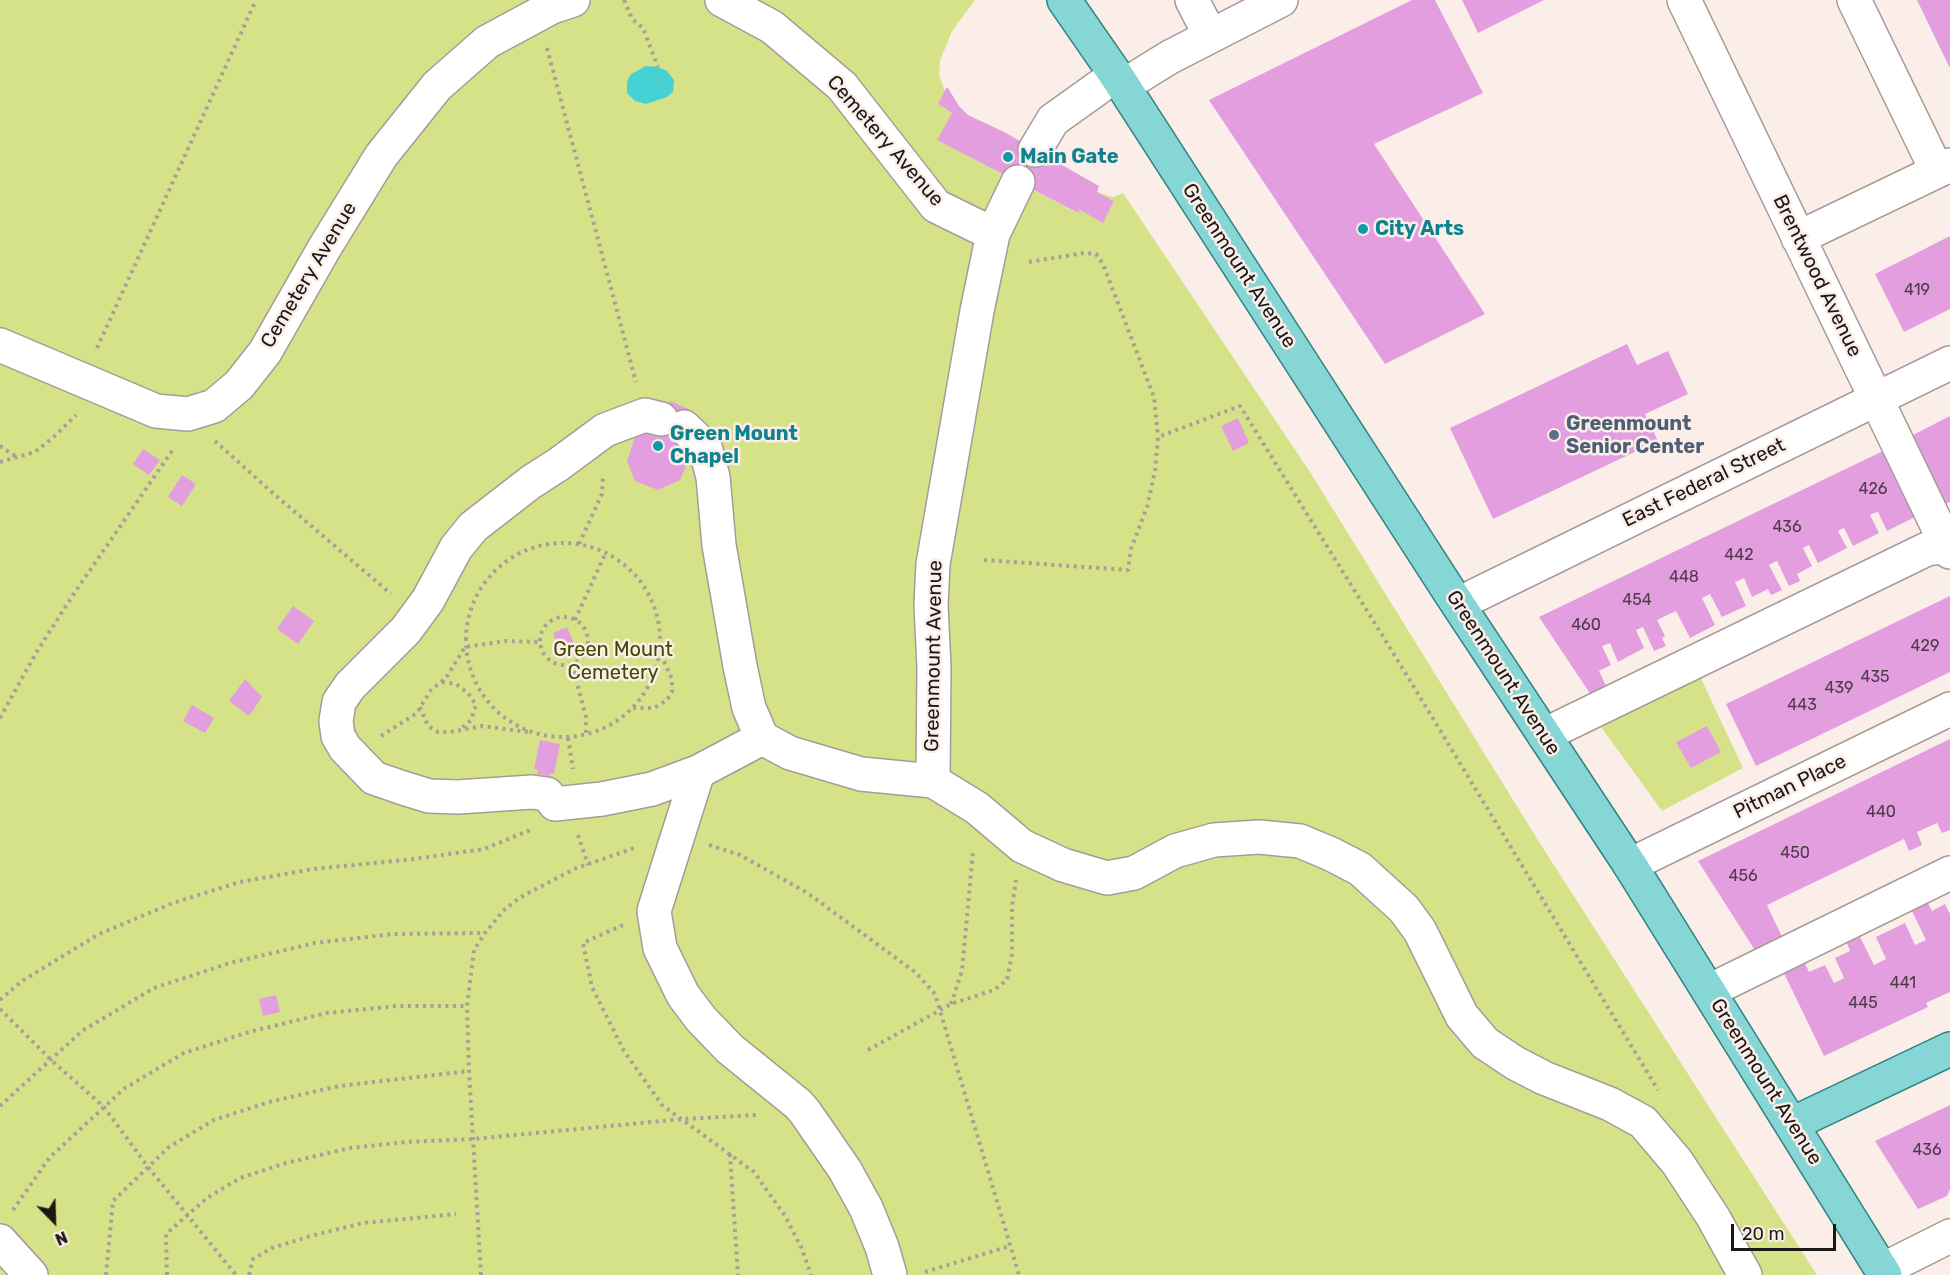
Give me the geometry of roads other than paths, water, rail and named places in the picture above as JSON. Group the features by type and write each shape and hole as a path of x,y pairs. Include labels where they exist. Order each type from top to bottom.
{"main road":[{"name":"Greenmount Avenue","path":"1064,0 1630,865 1884,1272"},
{"path":"1792,1124 1950,1048"}],"street":[{"name":"Cemetery Avenue","path":"0,345 156,411 191,418 214,406 239,385 265,352 325,247 381,156 437,86 487,42 538,14 573,0"},
{"name":"Cemetery Avenue","path":"722,0 772,27 842,86 936,206 993,234"},
{"path":"1192,0 1210,35"},
{"path":"1035,150 1053,120 1119,81 1281,0"},
{"name":"Brentwood Avenue","path":"1684,0 1949,548"},
{"path":"1798,238 1943,168 1854,0"},
{"name":"Greenmount Avenue","path":"933,781 934,667 931,606 933,564 977,311 993,234 1018,182"},
{"name":"East Federal Street","path":"1458,604 1950,363"},
{"path":"762,738 698,772 652,789 602,799 555,804 547,794 532,792 467,797 429,796 374,778 345,748 338,736 336,721 339,702 350,686 406,630 428,600 456,549 473,527 531,482 601,433 664,420 705,447 713,477 719,545 740,666 749,708 762,738 790,753 861,774 933,781 977,808 1022,846 1063,865 1107,878 1134,873 1175,851 1214,840 1259,837 1300,841 1360,869 1404,909 1420,931 1462,1016 1485,1042 1515,1063 1544,1078 1610,1104 1643,1122 1677,1162 1713,1217 1745,1275"},
{"path":"1544,735 1927,549 1949,548"},
{"name":"Pitman Place","path":"1630,865 1950,708"},
{"path":"698,772 654,911 660,948 683,995 701,1019 729,1049 805,1112 845,1170 866,1208 882,1247 890,1275"},
{"path":"1709,991 1950,873"},
{"path":"1884,1272 1950,1236"},
{"path":"0,1241 31,1275"}],"water":[{"path":"646,66 658,67 667,71 674,80 673,92 667,97 646,104 635,101 627,93 627,82 631,74"}],"place":[{"name":"Main Gate","path":"1008,157"},
{"name":"City Arts","path":"1363,229"},
{"name":"Greenmount Senior Center","path":"1554,435"},
{"name":"Green Mount Chapel","path":"658,446"}],"park label":[{"name":"Green Mount Cemetery","path":"613,662"}]}
